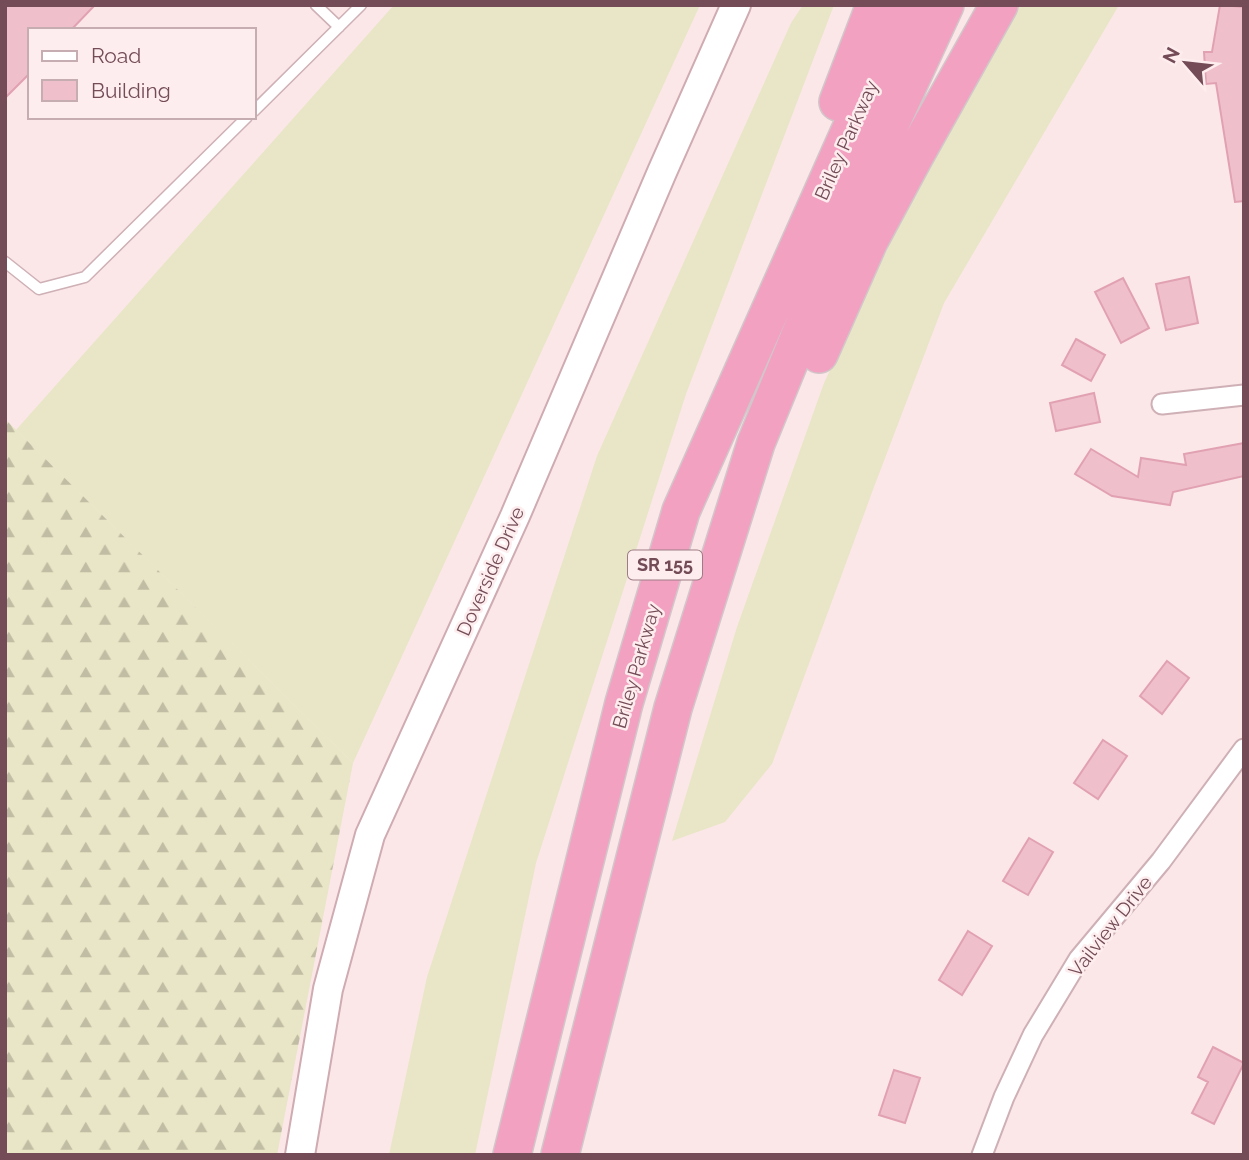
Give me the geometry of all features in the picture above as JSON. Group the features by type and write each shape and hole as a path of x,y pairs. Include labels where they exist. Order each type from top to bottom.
{"highway":[{"path":"681,511 751,308 824,139 875,5"},
{"name":"Briley Parkway","path":"512,1155 624,703 681,511 906,5"},
{"name":"Briley Parkway","path":"559,1155 673,708 756,443 857,196 945,5"},
{"path":"673,708 724,591 768,471 869,241 999,5"}],"street":[{"name":"Doverside Drive","path":"300,1155 328,989 370,835 515,516 736,5"},
{"path":"1162,404 1244,395"},
{"name":"Vailview Drive","path":"982,1155 1004,1097 1033,1035 1079,959 1161,861 1244,749"}],"lane":[{"path":"316,5 339,27"},
{"path":"256,109 361,5"},
{"path":"5,262 39,289 85,277 245,119"}],"green space":[{"path":"394,5 700,5 353,763 16,430"},
{"path":"803,5 834,5 686,394 536,863 475,1155 389,1155 427,977 597,456 791,23"},
{"path":"1019,5 1119,5 944,303 772,764 725,822 672,841 737,627 824,383 921,178"},
{"path":"5,419 353,763 277,1155 5,1155"}],"building":[{"path":"5,5 95,5 73,28 28,28 28,75 5,98"},
{"path":"1220,5 1244,7 1244,201 1235,202 1216,83 1206,84 1204,52 1212,52"},
{"path":"1189,277 1198,323 1166,330 1156,284"},
{"path":"1123,278 1149,328 1121,343 1095,292"},
{"path":"1076,339 1105,355 1091,381 1062,365"},
{"path":"1094,393 1100,422 1056,431 1050,403"},
{"path":"1244,443 1244,476 1173,492 1170,505 1112,496 1075,474 1091,449 1138,477 1141,458 1186,465 1184,454"},
{"path":"1167,661 1189,678 1162,714 1140,696"},
{"path":"1103,740 1127,756 1098,799 1074,783"},
{"path":"1029,838 1053,852 1028,895 1003,881"},
{"path":"968,931 992,946 962,995 939,980"},
{"path":"1213,1047 1244,1063 1214,1124 1192,1113 1208,1082 1198,1077"},
{"path":"894,1070 920,1078 905,1123 879,1115"}]}
